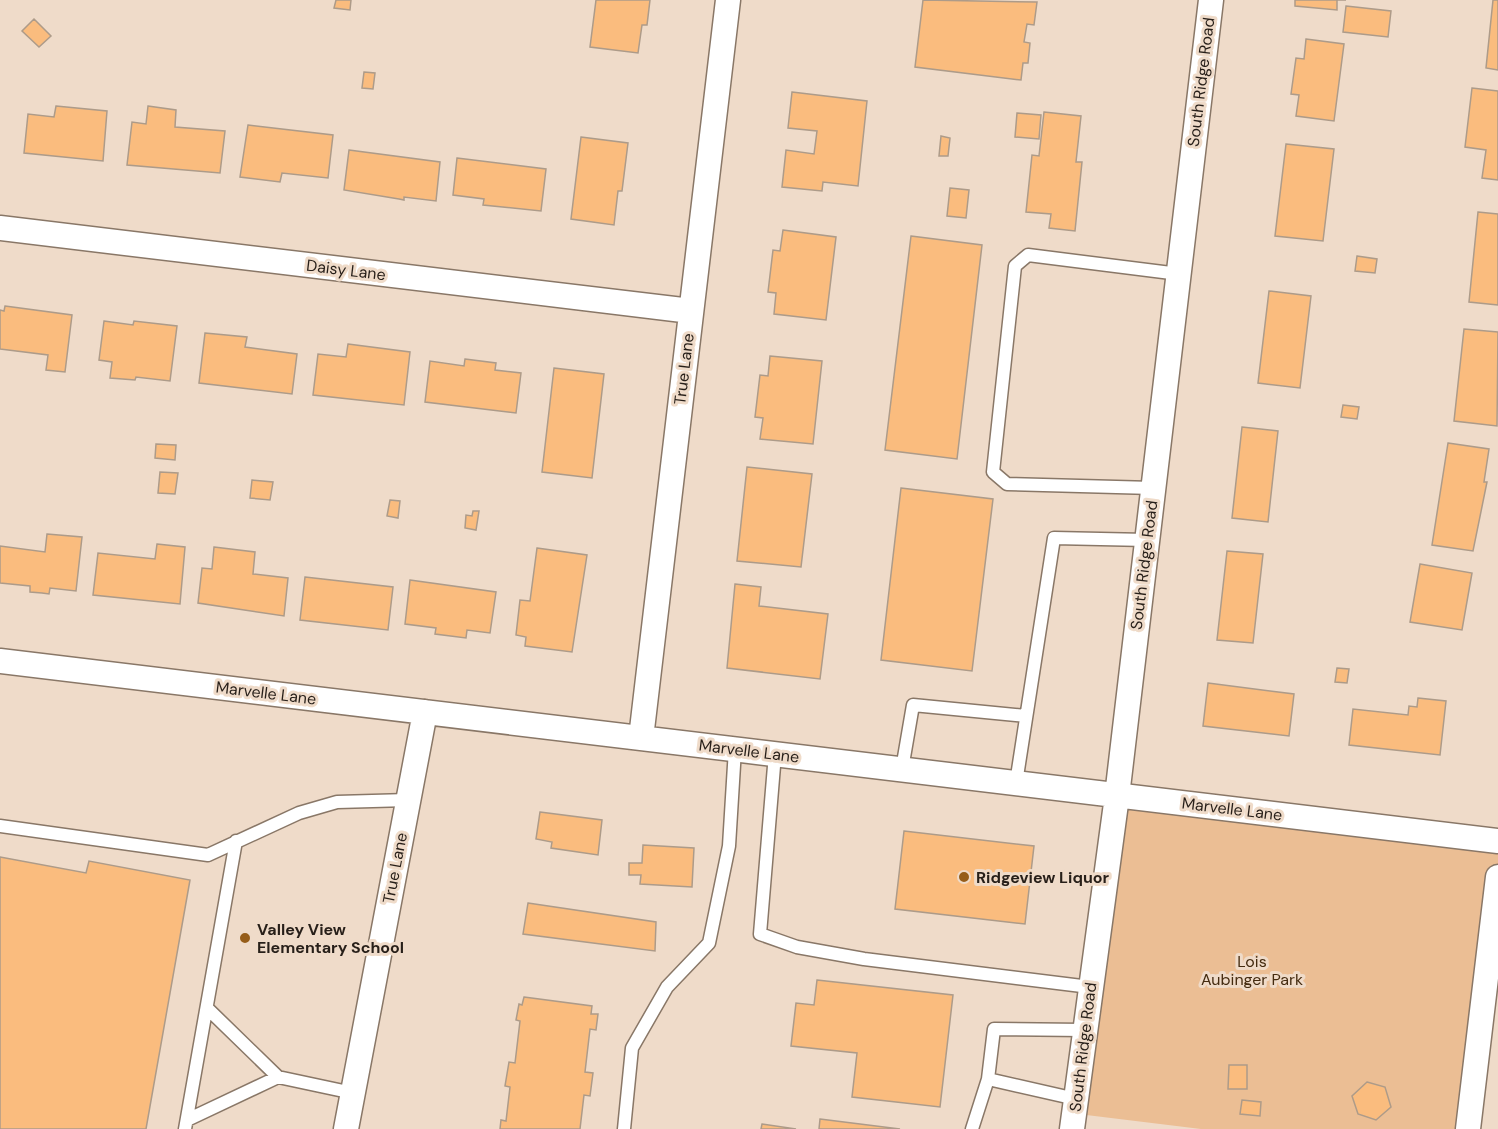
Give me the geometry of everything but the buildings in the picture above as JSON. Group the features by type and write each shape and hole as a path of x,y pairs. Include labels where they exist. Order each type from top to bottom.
{"street":[{"name":"True Lane","path":"641,738 728,0"},
{"name":"South Ridge Road","path":"1072,1129 1117,796 1211,0"},
{"name":"Daisy Lane","path":"0,228 691,311"},
{"name":"Marvelle Lane","path":"0,661 1498,841"},
{"name":"True Lane","path":"346,1129 425,712"},
{"path":"1468,1129 1498,877"}],"lane":[{"path":"1153,488 1007,484 993,472 1015,266 1028,255 1179,274"},
{"path":"1016,783 1054,538 1147,540"},
{"path":"902,769 913,705 1026,716"},
{"path":"624,1129 632,1048 667,987 710,943 729,846 735,749"},
{"path":"775,754 760,934 797,947 864,958 1090,987"},
{"path":"0,826 208,855 299,813 337,802 408,800"},
{"path":"186,1124 236,841"},
{"path":"207,1008 278,1077 353,1093"},
{"path":"972,1129 988,1079 993,1029 1084,1030"},
{"path":"186,1124 278,1077"},
{"path":"988,1079 1076,1099"}],"green space":[{"name":"Lois Aubinger Park","path":"1117,796 1498,841 1498,877 1468,1129 1201,1129 1070,1113"}],"place":[{"name":"Ridgeview Liquor","path":"964,877"},
{"name":"Valley View Elementary School","path":"245,938"}]}
